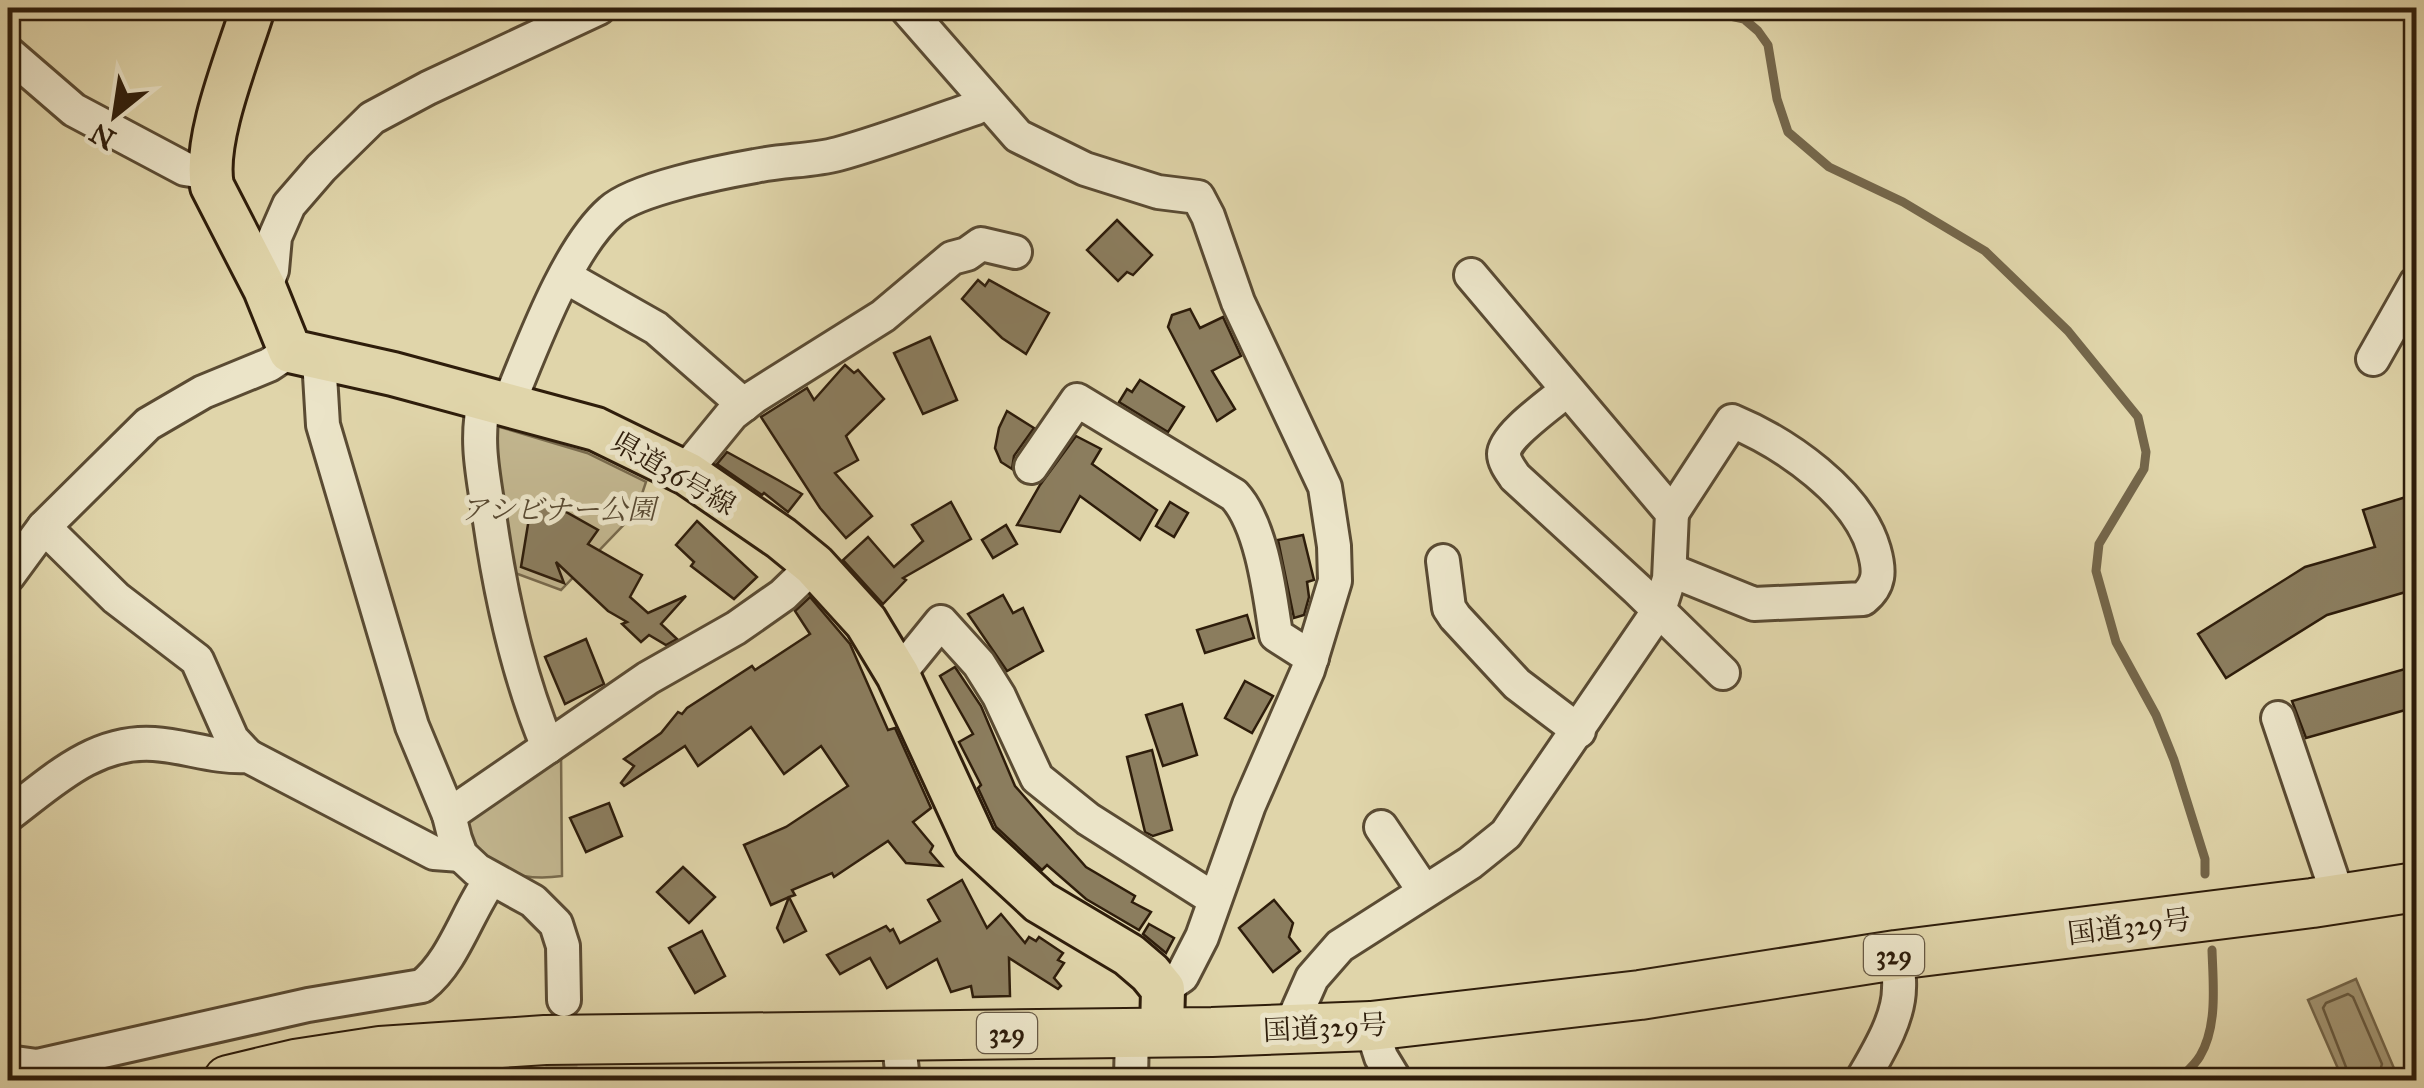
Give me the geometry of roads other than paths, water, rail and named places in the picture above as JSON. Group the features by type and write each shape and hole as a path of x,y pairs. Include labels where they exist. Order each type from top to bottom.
{"highway":[{"name":"国道329号","path":"228,1080 295,1064 380,1052 545,1040 900,1058 1152,1017 1289,1030 1372,1026 1640,995 1896,955 2416,886"}],"main road":[{"path":"253,8 218,127 210,172 212,186 304,355"},
{"name":"県道36号線","path":"304,355 596,429 688,474 781,538 814,565 866,622 898,674 976,842 1040,902 1150,973 1152,1017"}],"street":[{"path":"265,289 272,270 275,237 289,205 372,118 600,8"},
{"path":"906,8 1018,136 1085,169 1158,192 1198,197 1238,302 1325,486 1335,581 1312,658 1249,805 1189,963 1152,1017 1131,1080"},
{"path":"8,53 74,110 185,169 210,172"},
{"path":"548,746 516,652 497,574 480,462 479,423 497,402 596,224 615,207 638,195 754,166 836,155 976,108 984,101"},
{"path":"688,474 691,464 744,404 883,316 952,258 981,244 1016,252"},
{"path":"1471,275 1672,514"},
{"path":"566,277 656,328 744,404"},
{"path":"2372,360 2416,283"},
{"path":"8,576 44,526 148,424 204,392 304,355 412,726 461,855"},
{"path":"1567,390 1509,440 1504,454 1508,466 1515,477 1722,673"},
{"path":"1031,467 1077,400 1234,495 1244,505 1257,544 1276,635 1312,658"},
{"path":"1289,1030 1312,978 1340,946 1470,864 1506,834 1659,610 1670,570 1672,514 1732,421 1806,465 1850,504 1872,544 1878,576 1874,590 1863,599 1754,604 1670,570"},
{"path":"44,526 116,598 197,660 232,739 248,756 434,852 461,855 491,878 533,901 556,924 562,946 564,1000"},
{"path":"1444,561 1449,608 1455,616 1517,684 1579,731"},
{"path":"449,815 648,678 736,628 814,565"},
{"path":"898,674 942,622 979,664 999,696 1037,778 1088,819 1214,899"},
{"path":"2278,718 2339,899"},
{"path":"8,815 83,759 120,746 154,744 222,758 248,756"},
{"path":"1380,827 1424,891"},
{"path":"8,1062 37,1066 308,1004 422,986 436,974 491,878"},
{"path":"1862,1080 1896,1006 1900,989 1896,955"},
{"path":"1372,1026 1381,1058 1395,1080"}],"water":[{"path":"2356,979 2396,1073 2377,1080 2343,1080 2308,1000"}],"waterway":[{"path":"1693,8 1744,19 1758,31 1768,45 1777,99 1788,132 1829,167 1903,202 1985,251 2068,331 2138,417 2146,452 2144,469 2099,544 2096,571 2116,642 2156,715 2174,760 2205,859 2205,874"},
{"path":"2178,1080 2198,1059 2210,1031 2212,950"}],"tunnel":[{"path":"561,1080 563,1020"}],"park label":[{"name":"アシビナー公園","path":"558,509"}]}
